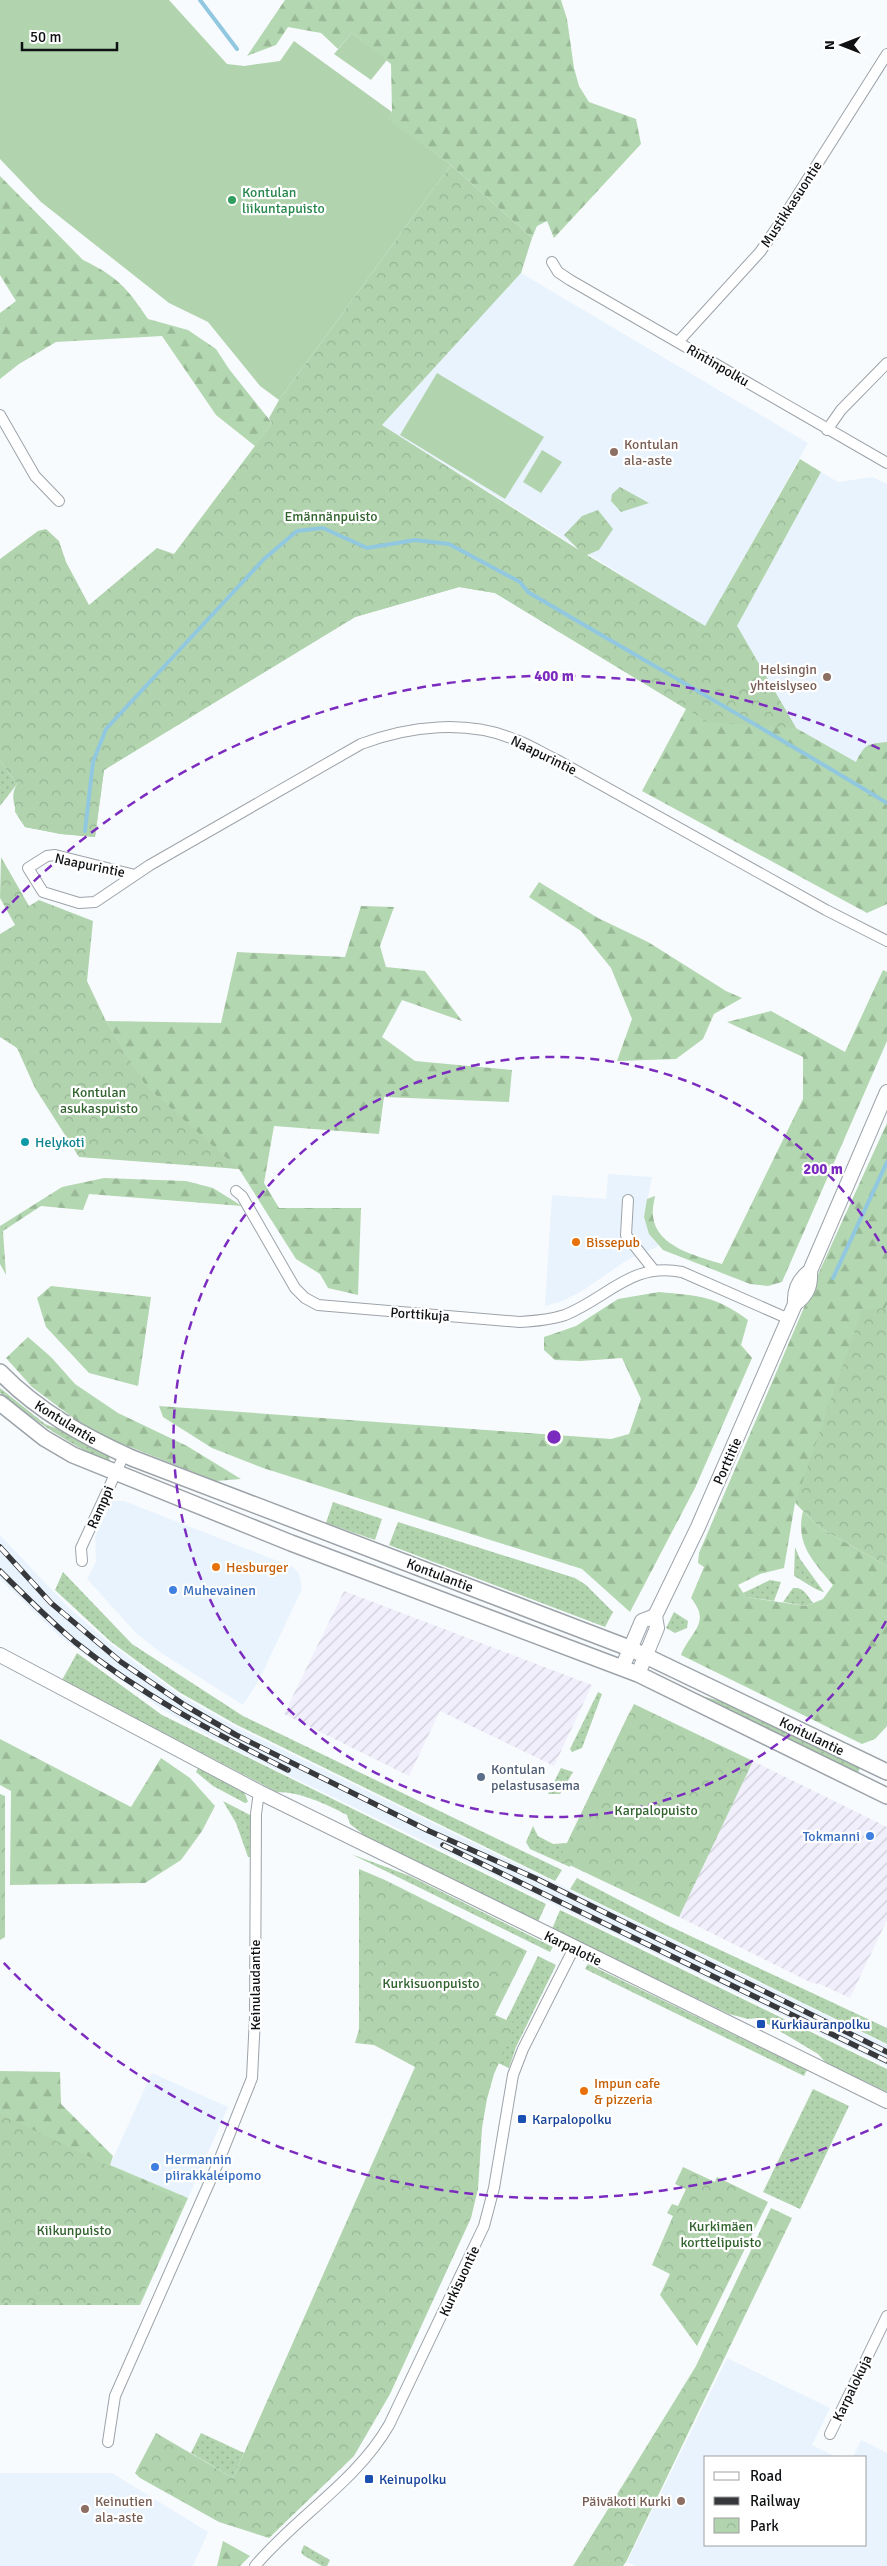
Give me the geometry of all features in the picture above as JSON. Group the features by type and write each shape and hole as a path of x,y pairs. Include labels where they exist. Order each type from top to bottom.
{"main road":[{"name":"Kontulantie","path":"0,1372 26,1396 68,1427 124,1455 646,1655 887,1772"},
{"name":"Kontulantie","path":"0,1403 44,1438 73,1455 291,1543 638,1674 887,1796"}],"street":[{"name":"Mustikkasuontie","path":"678,342 760,252 887,54"},
{"name":"Rintinpolku","path":"552,262 558,272 570,280 887,463"},
{"path":"827,430 841,410 887,363"},
{"path":"0,415 36,476 59,501"},
{"name":"Naapurintie","path":"136,875 55,855 47,856 28,868 43,892 79,903 95,902 136,875 361,744 382,736 439,727 473,730 516,740 558,760 826,910 887,941"},
{"name":"Porttitie","path":"638,1674 657,1628 655,1616 698,1527 789,1319 795,1304 795,1293 801,1278 810,1271 887,1092"},
{"name":"Porttikuja","path":"236,1191 242,1196 295,1288 305,1298 322,1306 520,1322 539,1321 567,1314 626,1280 653,1269 682,1272 789,1319"},
{"path":"628,1200 626,1235 653,1269"},
{"name":"Ramppi","path":"82,1561 81,1548 124,1455"},
{"name":"Porttitie","path":"622,1668 642,1621 655,1616"},
{"path":"0,1655 259,1792"},
{"name":"Karpalotie","path":"259,1792 887,2101"},
{"name":"Keinulaudantie","path":"108,2442 115,2396 218,2163 248,2093 252,2078 255,2018 256,1814 259,1792"},
{"name":"Kurkisuontie","path":"255,2566 304,2515 359,2467 380,2441 393,2418 484,2226 494,2188 513,2075 523,2048 574,1948"},
{"name":"Karpalokuja","path":"830,2434 887,2316"}],"shaded area":[{"name":"Kontulan ala-aste","path":"521,273 808,443 705,627 382,425"},
{"name":"Helsingin yhteislyseo","path":"821,472 838,482 873,477 887,484 887,780 796,728 737,626"},
{"path":"608,1174 652,1177 644,1217 649,1234 659,1246 627,1260 585,1289 563,1301 545,1306 552,1195 606,1199"},
{"path":"112,1501 124,1501 293,1567 299,1573 302,1589 259,1680 243,1705 160,1652 137,1634 87,1579 96,1561 95,1537"},
{"path":"0,1535 67,1606 109,1643 178,1694 236,1727 887,2045 887,2066 230,1747 163,1710 59,1636 0,1579"},
{"path":"344,1591 592,1685 554,1766 440,1711 409,1776 284,1714"},
{"path":"753,1761 887,1827 887,1920 850,1998 820,1984 812,1983 679,1917"},
{"path":"152,2073 228,2107 188,2198 110,2165"},
{"name":"Päiväkoti Kurki","path":"727,2358 830,2408 812,2445 834,2456 704,2456 704,2546 867,2546 867,2456 853,2456 861,2440 887,2453 887,2566 636,2566 627,2562"},
{"name":"Keinutien ala-aste","path":"0,2473 112,2473 208,2532 193,2566 0,2566"}],"green space":[{"name":"Kontulan liikuntapuisto","path":"0,0 169,0 227,64 244,66 280,61 294,41 392,112 388,119 451,165 279,400 260,386 208,322 169,303 41,202 0,159"},
{"path":"285,0 561,0 567,19 574,68 579,86 589,102 636,119 641,144 554,238 547,221 537,226 532,238 451,165 387,119 392,112 391,64 352,33 338,49 321,33 288,27 276,45 247,56"},
{"path":"352,33 387,60 371,80 334,54"},
{"name":"Emännänpuisto","path":"451,165 532,238 521,273 382,425 579,550 564,535 582,516 598,510 613,529 599,550 587,555 705,626 800,459 821,472 737,626 796,728 708,722 495,593 459,587 355,617 104,770 95,837 61,834 25,827 13,800 14,789 17,784 0,761 0,559 38,531 46,529 59,541 66,562 89,605 157,548 174,554 272,423 269,418 279,400"},
{"path":"0,176 83,260 105,272 121,284 148,319 188,330 216,349 229,369 272,423 255,446 216,415 162,336 56,342 19,364 0,379 0,313 16,301 0,275"},
{"path":"437,373 544,437 505,499 400,435"},
{"path":"542,450 562,462 541,493 523,482"},
{"path":"620,487 649,503 621,512 611,501 612,494"},
{"path":"622,577 705,626 737,626 796,728 856,762 867,746 887,742 887,904 867,913 642,791 686,709 495,593 459,587 355,617 104,770 95,837 61,834 25,827 15,812 15,805 66,738 253,579"},
{"path":"0,761 17,784 0,806"},
{"name":"Kontulan asukaspuisto","path":"1,857 29,906 39,900 93,921 87,981 106,1021 146,1086 239,1169 79,1157 35,1088 17,1048 0,1037 0,934 15,925 0,898"},
{"path":"539,882 598,918 648,942 726,991 742,998 714,1014 703,1039 676,1059 617,1061 632,1019 611,968 581,931 529,897"},
{"path":"361,906 394,907 380,946 386,967 425,971 462,1021 402,1000 382,1037 415,1061 512,1070 509,1102 384,1097 379,1134 274,1126 264,1183 279,1208 361,1208 358,1295 328,1288 320,1274 296,1259 239,1169 230,1168 177,1138 106,1021 221,1023 237,952 345,957"},
{"path":"883,970 887,972 887,1041 782,1282 768,1286 750,1284 663,1250 649,1234 644,1217 647,1199 655,1196 653,1216 656,1227 662,1235 679,1249 722,1264 803,1099 803,1057 727,1022 771,1011 845,1052"},
{"path":"887,1123 887,1305 795,1503 784,1568 760,1574 738,1585 746,1597 806,1606 823,1599 833,1585 813,1560 804,1543 801,1523 803,1511 819,1527 887,1566 887,1726 875,1739 862,1744 681,1655 699,1621 700,1614 691,1598 704,1567 698,1563 699,1553 820,1270"},
{"path":"104,1178 186,1181 213,1188 242,1206 89,1194 83,1210 41,1206 3,1231 6,1275 0,1264 0,1226 62,1187"},
{"path":"51,1286 151,1297 138,1386 89,1373 46,1327 37,1298"},
{"path":"659,1292 706,1298 725,1306 748,1320 741,1345 752,1358 695,1488 630,1612 582,1569 263,1468 212,1448 163,1417 159,1406 611,1439 629,1434 641,1399 622,1358 581,1361 555,1360 544,1350 544,1337 576,1326 618,1299"},
{"path":"887,1305 887,1566 819,1527 795,1503 862,1310 886,1308"},
{"path":"28,1337 51,1357 75,1384 118,1413 187,1446 241,1479 216,1481 110,1439 76,1420 32,1387 6,1358"},
{"path":"0,1388 45,1424 70,1434 108,1454 111,1464 67,1441 40,1423 0,1393"},
{"path":"333,1502 382,1519 375,1540 326,1523"},
{"path":"398,1522 575,1578 586,1585 613,1612 605,1627 389,1545"},
{"path":"795,1547 800,1559 824,1592 794,1576"},
{"path":"63,1572 132,1644 243,1716 562,1870 555,1881 237,1725 179,1692 110,1641 55,1590"},
{"path":"770,1580 781,1582 774,1601 746,1597 743,1593"},
{"path":"793,1588 803,1590 813,1603 806,1606 783,1602"},
{"path":"674,1612 688,1621 687,1628 675,1633 666,1628"},
{"path":"77,1653 162,1715 546,1904 538,1922 373,1842 350,1824 347,1815 304,1796 277,1792 62,1680"},
{"path":"671,1682 705,1697 725,1702 860,1768 857,1775 669,1686"},
{"path":"598,1692 602,1694 582,1748 572,1752 570,1749"},
{"name":"Karpalopuisto","path":"634,1704 753,1761 679,1917 559,1860"},
{"path":"632,1707 570,1867 530,1849 526,1842 533,1826 538,1836 553,1844 567,1843"},
{"path":"0,1739 131,1807 161,1758 190,1778 215,1806 202,1831 181,1860 145,1883 10,1885 11,1791 0,1785"},
{"path":"199,1766 244,1791 248,1802 245,1803 213,1786 196,1772"},
{"path":"561,1768 573,1772 560,1794 548,1794"},
{"path":"0,1794 5,1796 5,1937 0,1940"},
{"path":"223,1801 250,1815 250,1857 248,1857 236,1823"},
{"path":"351,1854 410,1876 553,1947 550,1952"},
{"name":"Kurkisuonpuisto","path":"359,1869 385,1880 527,1951 495,2015 516,2024 494,2074 487,2099 482,2128 478,2189 471,2218 390,2394 354,2456 269,2538 219,2522 140,2478 135,2473 156,2433 233,2478 415,2067 374,2045 355,2043 359,2029"},
{"path":"577,1878 665,1924 887,2028 887,2044 570,1889"},
{"path":"560,1910 887,2069 887,2092 826,2063 818,2054 758,2018 748,2019 729,2014 552,1929"},
{"path":"538,1956 556,1965 516,2047 509,2068 498,2063 491,2051"},
{"path":"588,1964 807,2070 804,2076 585,1969"},
{"name":"Kiikunpuisto","path":"0,2071 60,2072 61,2104 113,2156 110,2165 188,2198 140,2305 0,2305"},
{"path":"813,2089 849,2106 800,2209 763,2192"},
{"name":"Kiikunpuisto","path":"0,2114 184,2202 139,2303 0,2303"},
{"name":"Kurkimäen korttelipuisto","path":"683,2167 715,2182 717,2177 768,2202 697,2346 660,2295 670,2274 652,2265 673,2216 667,2213 672,2204 678,2206 686,2189 675,2184"},
{"path":"771,2208 792,2218 626,2562 623,2566 573,2566 696,2366"},
{"path":"201,2433 244,2453 233,2478 191,2453"},
{"path":"223,2541 250,2556 240,2566 217,2566"},
{"path":"304,2545 330,2560 327,2566 322,2566 303,2555 301,2552"}],"waterway":[{"path":"200,0 237,49"},
{"path":"85,831 93,762 106,729 264,559 297,531 323,528 367,548 415,540 449,544 520,582 528,592 887,803"},
{"path":"833,1278 887,1162"}],"railway":[{"path":"0,1547 51,1603 121,1662 186,1706 236,1735 429,1831 537,1879 887,2052"},
{"path":"0,1571 75,1642 125,1679 178,1712 288,1770"},
{"path":"443,1845 887,2061"}],"place":[{"name":"Kontulan liikuntapuisto","path":"232,200"},
{"name":"Kontulan ala-aste","path":"614,452"},
{"name":"Helsingin yhteislyseo","path":"827,677"},
{"name":"Helykoti","path":"25,1142"},
{"name":"Bissepub","path":"576,1242"},
{"name":"Hesburger","path":"216,1567"},
{"name":"Muhevainen","path":"173,1590"},
{"name":"Kontulan pelastusasema","path":"481,1777"},
{"name":"Tokmanni","path":"870,1836"},
{"name":"Kurkiauranpolku","path":"761,2024"},
{"name":"Impun cafe & pizzeria","path":"584,2091"},
{"name":"Karpalopolku","path":"522,2119"},
{"name":"Hermannin piirakkaleipomo","path":"155,2167"},
{"name":"Keinupolku","path":"369,2479"},
{"name":"Päiväkoti Kurki","path":"681,2501"},
{"name":"Keinutien ala-aste","path":"85,2509"}]}
